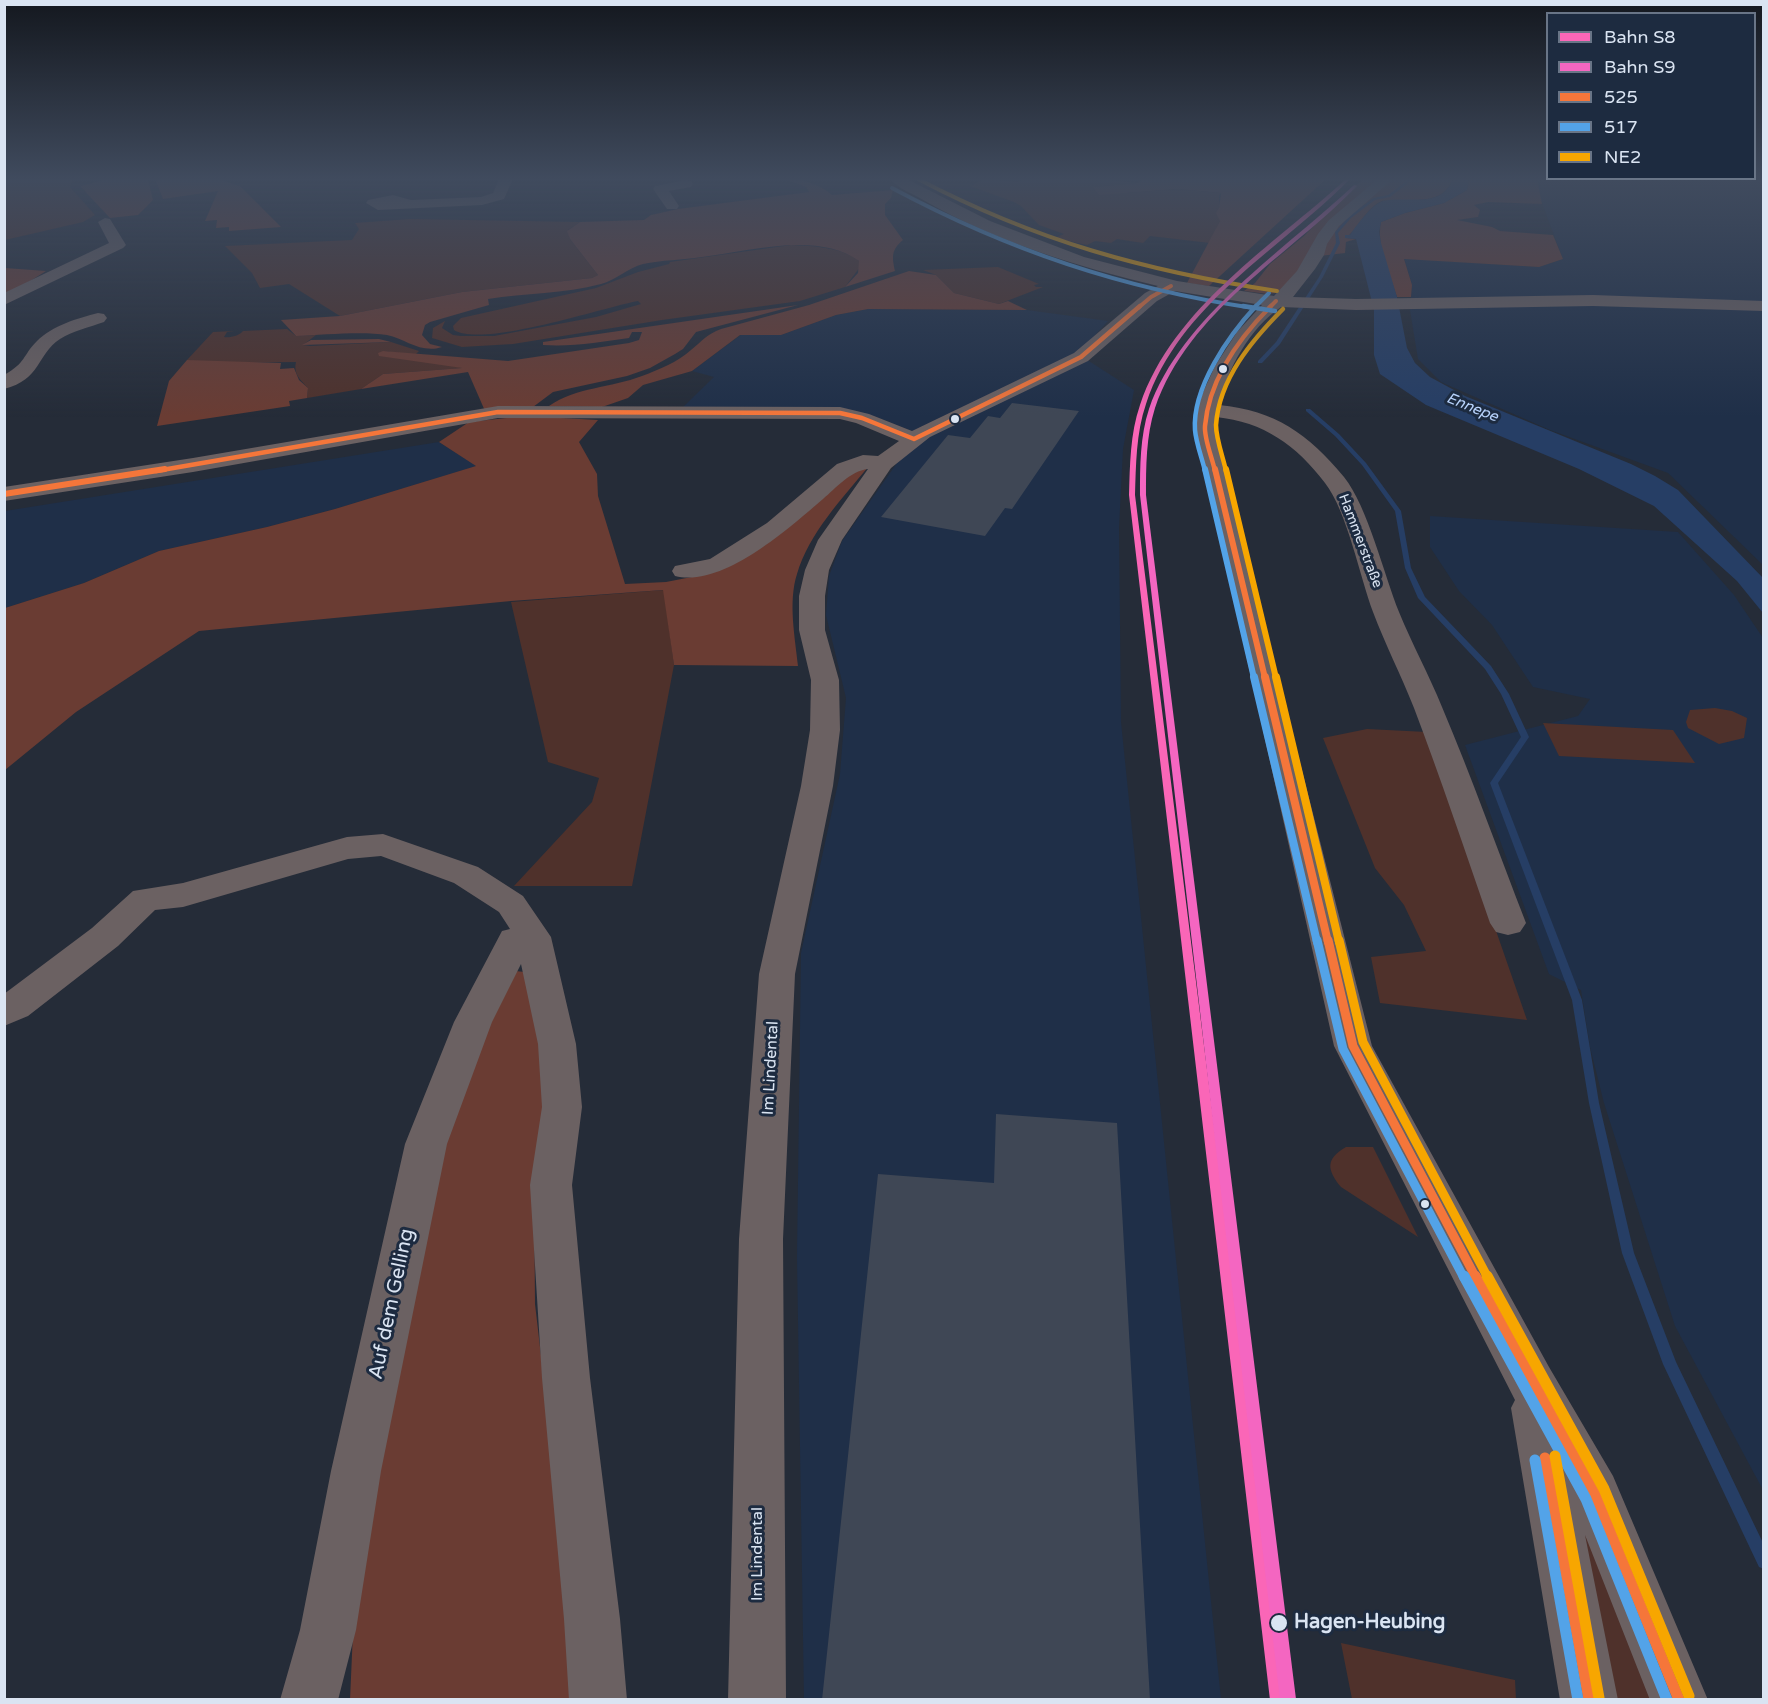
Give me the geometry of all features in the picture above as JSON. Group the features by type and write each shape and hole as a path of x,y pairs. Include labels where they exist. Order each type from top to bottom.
{"street":[{"path":"4,300 90,259"},
{"path":"1076,259 1171,286 1283,302 1416,305 1534,301 1764,306"},
{"path":"1314,259 1283,302 1263,312 1225,364 1216,380 1205,410 1205,428 1353,1046 1532,1383 1595,1494 1679,1700"},
{"name":"Im Lindental","path":"1115,325 1135,294 1153,282"},
{"name":"Im Lindental","path":"757,1700 761,1239 777,974 817,786 825,730 825,680 812,630 812,596 818,570 830,540 883,463 914,439 1081,357 1115,325 1151,297 1171,286"},
{"path":"4,383 27,370 42,346 54,335 98,318"},
{"name":"Hammerstraße","path":"1205,410 1244,414 1278,427 1310,453 1338,483 1353,517 1386,612 1428,707 1508,923"},
{"path":"4,494 498,412 840,413 862,418 914,439"},
{"path":"684,571 717,565 775,528 845,469 863,462 883,463"},
{"path":"4,1012 105,937 145,899 183,895 347,848 383,845 466,875 511,904 533,937 557,1044 562,1107 551,1185 566,1378 592,1619 598,1700"},
{"name":"Auf dem Gelling","path":"309,1700 328,1630 356,1471 426,1144 473,1022 515,940 533,937"},
{"path":"1532,1383 1589,1700"}],"shaded area":[{"path":"238,259 585,259 598,275 592,278 462,292 340,316 289,284 260,288 252,273"},
{"path":"585,259 690,259 638,266 612,280 573,290 488,299 489,305 425,325 422,335 430,344 442,347 434,349 377,334 296,336 281,320 340,316 462,292 592,278 598,275"},
{"path":"695,259 856,259 859,261 860,267 845,287 800,301 513,344 462,347 432,338 433,328 445,321 442,328 453,335 494,336 596,317 641,304 638,301 543,325 490,334 469,334 454,330 453,326 461,318 596,288 670,262"},
{"path":"855,259 893,259 895,271 845,287 858,273 859,261"},
{"path":"1200,259 1239,259 1209,286 1187,283"},
{"path":"1277,259 1310,259 1283,292 1268,294 1244,291 1255,283"},
{"path":"1385,259 1563,259 1539,267 1404,259 1412,285 1411,297 1397,297"},
{"path":"1404,259 1539,267 1563,259 1763,259 1763,565 1668,473 1550,430 1441,382 1418,359 1410,310 1412,285"},
{"path":"998,267 1039,284 1034,285 1036,287 1043,287 999,304 954,293 936,275 923,270"},
{"path":"5,268 46,271 5,297"},
{"path":"909,271 936,275 954,293 999,304 1008,301 1027,310 868,309 836,315 781,335 740,335 692,371 643,385 628,398 602,407 549,406 582,391 630,380 661,368 686,354 708,335 721,329 809,305"},
{"path":"798,305 696,332 683,349 650,368 627,376 553,392 533,407 485,411 468,372 361,389 383,374 462,368 379,356 378,353 383,351 508,361 629,343 639,340 642,332 632,332 629,338 586,344 543,345 543,342"},
{"path":"868,309 1027,310 1108,321 1078,354 1134,390 1123,449 1119,528 1121,722 1221,1699 804,1699 797,1257 801,953 840,774 846,698 826,615 829,576 842,541 897,463 927,437 874,416 847,410 683,407 714,377 692,371 741,335 781,335 836,315"},
{"path":"287,329 296,336 316,335 303,345 391,342 419,351 415,355 383,351 463,368 383,374 361,389 307,398 308,388 296,373 296,362 203,363 187,360 213,332 234,331 227,332 224,337 229,337 243,331"},
{"path":"379,339 391,342 302,345 311,340"},
{"path":"187,360 281,363 280,369 294,368 299,380 308,388 307,398 289,401 290,406 157,426 169,381"},
{"path":"525,416 598,420 579,442 597,474 598,496 625,584 666,582 707,574 850,470 868,467 837,504 802,559 793,596 798,666 674,665 663,590 511,601 199,631 76,712 5,770 5,608 84,583 159,551 335,509 476,466 439,442 469,422"},
{"path":"439,442 477,466 335,509 159,551 84,583 5,608 5,511"},
{"path":"1430,516 1678,532 1734,595 1763,638 1763,1490 1675,1326 1604,1103 1590,1047 1581,990 1549,974 1465,745 1578,716 1590,699 1533,687 1492,625 1459,591 1430,547"},
{"path":"664,590 674,665 632,886 514,886 592,802 599,778 548,762 511,602"},
{"path":"1715,708 1732,711 1747,718 1744,738 1719,744 1688,728 1686,722 1690,710"},
{"path":"1543,723 1673,730 1695,763 1559,756"},
{"path":"1367,729 1427,732 1527,1020 1380,1003 1371,957 1426,951 1404,905 1375,868 1323,738"},
{"path":"515,971 525,972 537,1004 546,1105 534,1187 535,1304 561,1528 572,1699 350,1700 355,1586 458,1085"},
{"path":"1346,1147 1373,1147 1418,1237 1341,1187 1330,1165 1334,1156"},
{"path":"1571,1487 1679,1699 1589,1699"},
{"path":"1341,1643 1515,1680 1516,1699 1352,1699"}],"water":[{"name":"Ennepe","path":"1361,259 1386,259 1397,297 1407,348 1415,363 1430,377 1465,396 1631,464 1678,490 1763,578 1763,613 1737,581 1654,506 1579,469 1426,405 1380,374 1374,355 1374,310"}],"building":[{"path":"1012,403 1079,411 1012,509 1005,508 985,536 881,517 948,435 970,438 988,416 1000,418"},
{"path":"996,1114 1117,1123 1150,1700 822,1700 878,1174 994,1183"}],"waterway":[{"path":"1260,362 1278,343 1321,277 1330,259"},
{"path":"1308,410 1337,435 1364,464 1398,511 1408,568 1422,598 1488,668 1505,694 1525,737 1494,783 1577,1000 1594,1103 1628,1253 1670,1364 1764,1562"}],"rail line":[{"name":"S8","path":"1256,259 1203,308 1178,337 1158,369 1140,415 1132,495 1278,1700"},
{"name":"S9","path":"1273,259 1211,316 1186,345 1166,376 1152,409 1147,430 1143,495 1288,1699"}],"transit line":[{"name":"517","path":"1046,259 1125,283 1173,294 1275,311"},
{"name":"NE2","path":"1115,259 1184,275 1277,291"},
{"name":"525","path":"914,439 1081,357 1151,297 1171,286"},
{"name":"517","path":"1269,293 1242,322 1219,354 1203,390 1195,429 1343,1049 1523,1388 1586,1499 1667,1700"},
{"name":"525","path":"1276,301 1250,328 1229,358 1213,392 1205,428 1353,1046 1532,1383 1595,1494 1679,1700"},
{"name":"NE2","path":"1283,309 1248,348 1230,377 1216,427 1363,1042 1541,1378 1604,1489 1689,1696"},
{"name":"525","path":"4,494 193,465 498,412 840,413 862,418 914,439"},
{"name":"NE2","path":"1555,1456 1599,1698"},
{"name":"525","path":"1545,1458 1589,1700"},
{"name":"517","path":"1535,1460 1578,1700"}],"place":[{"name":"Hagen-Heubing","path":"1279,1623"}]}
